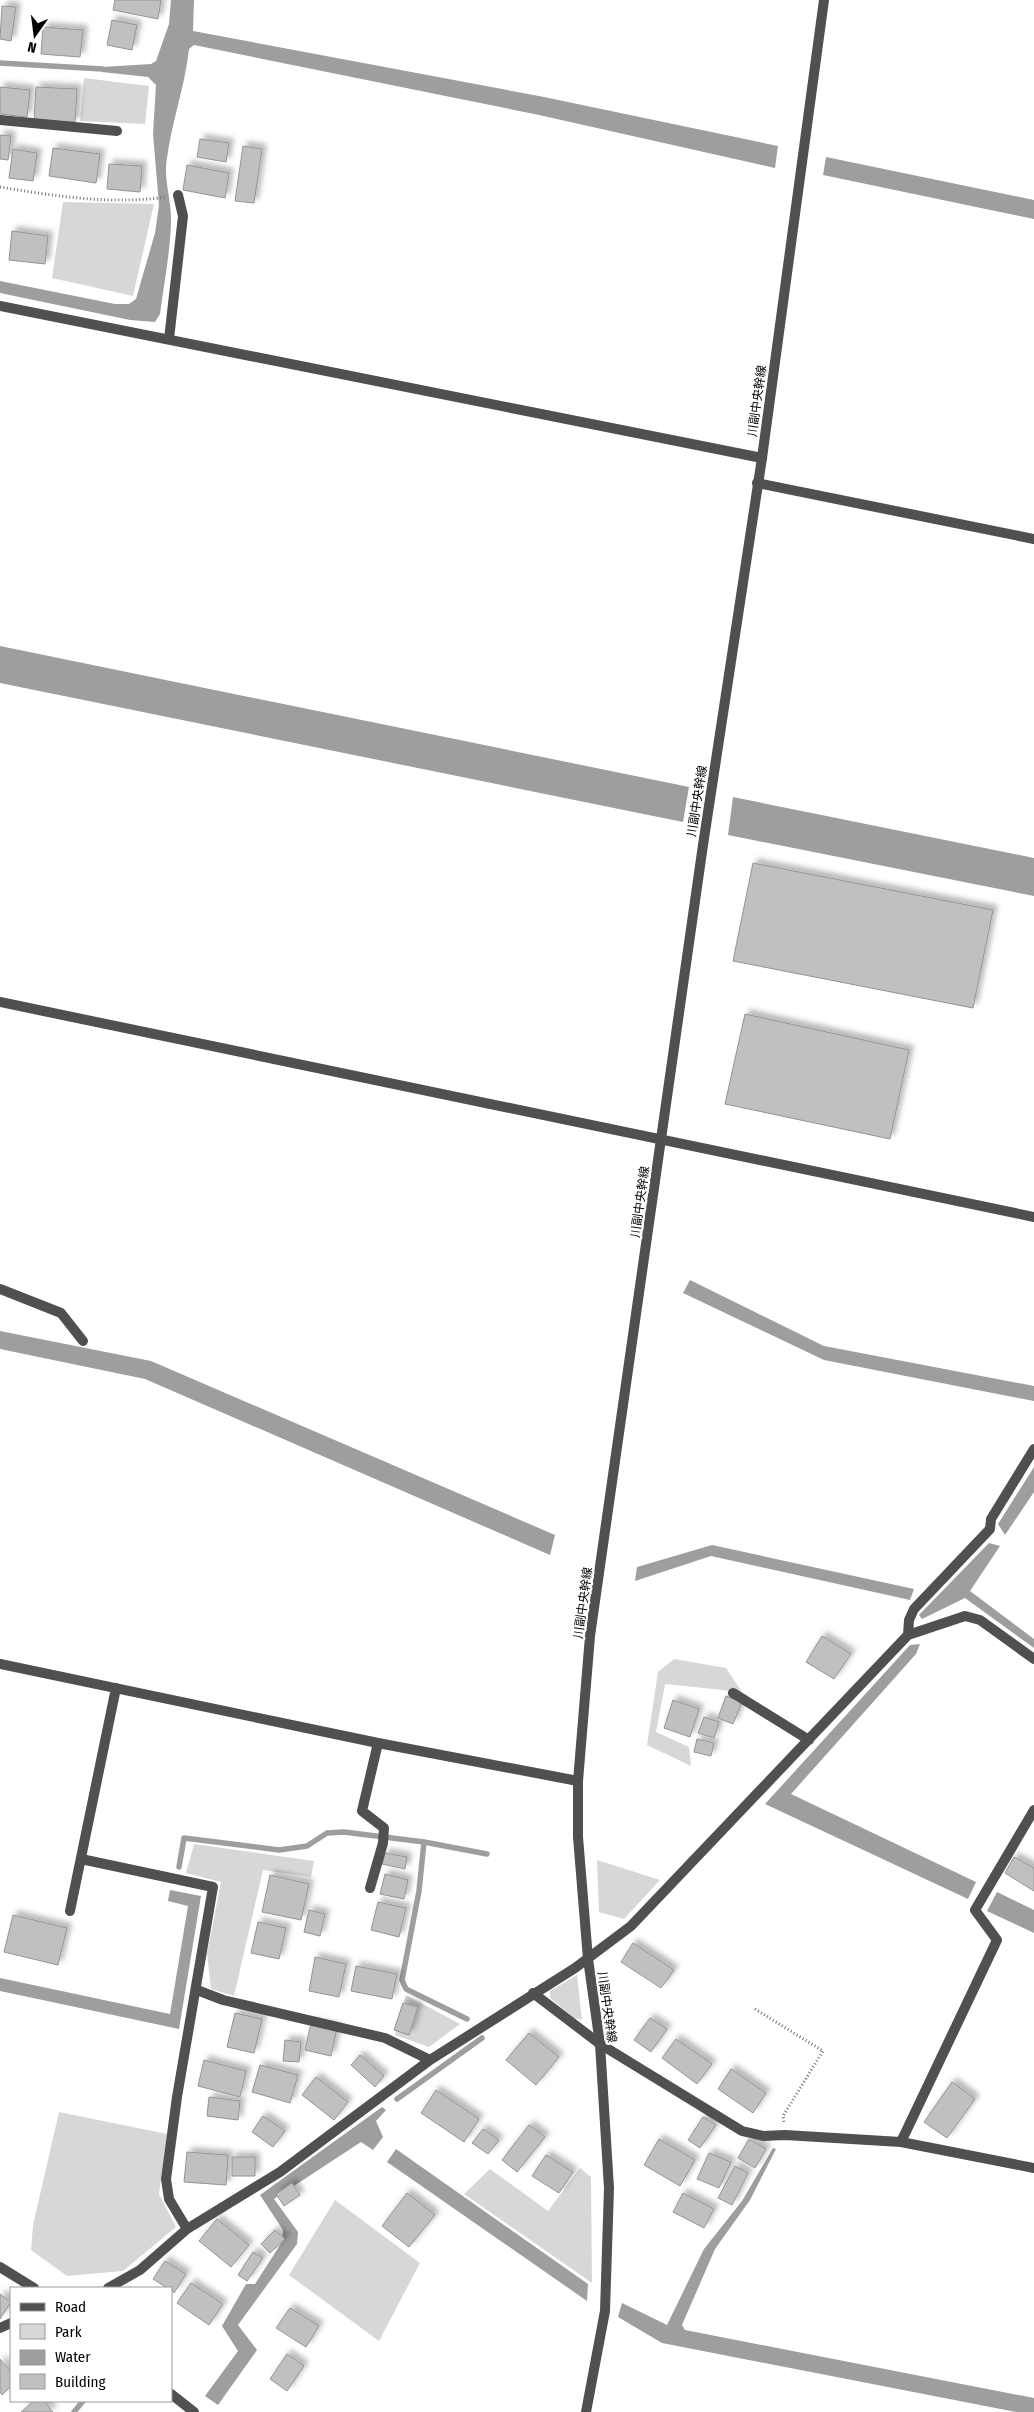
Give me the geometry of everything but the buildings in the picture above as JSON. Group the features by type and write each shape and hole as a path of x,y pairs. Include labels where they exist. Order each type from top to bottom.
{"street":[{"name":"川副中央幹線","path":"586,2412 605,2311 609,2188 600,2044 588,1959 578,1837 578,1780 590,1636 703,845 762,458 824,0"},
{"path":"0,120 117,131"},
{"path":"169,339 183,216 178,195"},
{"path":"0,306 762,458"},
{"path":"757,483 1034,539"},
{"path":"0,1002 1034,1217"},
{"path":"0,1289 61,1313 83,1341"},
{"path":"908,1635 914,1609 990,1529 991,1519 1034,1449"},
{"path":"110,2287 140,2270 187,2228 280,2172 430,2060 588,1959 631,1926 908,1635 965,1616 980,1620 1034,1659"},
{"path":"0,1664 378,1743 578,1780"},
{"path":"70,1911 116,1688"},
{"path":"732,1693 809,1740"},
{"path":"370,1888 384,1843 384,1828 362,1811 378,1743"},
{"path":"901,2142 997,1940 974,1910 1034,1810"},
{"path":"81,1859 213,1887 201,1951 197,1990 177,2097 166,2179 169,2199 187,2228"},
{"path":"197,1990 223,2000 385,2038 430,2060"},
{"path":"533,1994 600,2044 742,2131 763,2136 786,2135 901,2142 1034,2168"},
{"path":"0,2268 32,2287"},
{"path":"172,2395 191,2411"}],"path":[{"path":"0,187 44,194 141,201 156,198"},
{"path":"756,2009 822,2052 783,2116 786,2135"}],"green space":[{"path":"84,78 149,86 145,124 80,121"},
{"path":"63,202 154,204 133,296 52,278"},
{"path":"674,1659 726,1668 742,1692 665,1684 656,1732 689,1747 691,1766 647,1745 658,1672"},
{"path":"194,1844 314,1861 311,1877 263,1870 234,1996 211,1989 207,1954 221,1882 186,1873"},
{"path":"597,1860 660,1880 624,1919 599,1912"},
{"path":"577,1975 582,2020 574,2018 550,1998 550,1991"},
{"path":"406,1995 460,2024 429,2047 395,2035"},
{"path":"59,2112 167,2134 159,2194 176,2227 123,2271 67,2276 31,2250 33,2225"},
{"path":"580,2168 591,2177 592,2283 464,2194 490,2169 548,2211"},
{"path":"335,2200 420,2263 379,2341 289,2275"}],"water":[{"path":"171,0 194,0 193,31 544,97 778,146 775,168 539,115 194,45 189,49 167,158 166,174 171,215 170,234 160,314 155,322 130,320 0,293 0,281 115,304 129,304 136,299 155,233 159,205 153,134 156,85 148,77 102,72 102,67 151,64 156,61 169,24"},
{"path":"826,157 1034,200 1034,219 823,175"},
{"path":"0,646 689,787 683,822 0,683"},
{"path":"733,797 1034,858 1034,896 728,835"},
{"path":"690,1280 824,1346 1034,1386 1034,1401 824,1360 683,1293"},
{"path":"0,1331 151,1361 555,1535 550,1555 145,1379 0,1349"},
{"path":"1034,1467 1034,1492 1005,1535 998,1524"},
{"path":"989,1543 1000,1546 970,1591 1034,1639 1034,1648 965,1598 922,1619 919,1615"},
{"path":"712,1545 914,1589 910,1600 711,1556 635,1581 637,1567"},
{"path":"920,1644 916,1654 791,1794 976,1882 968,1899 765,1804 910,1645"},
{"path":"170,1890 201,1896 179,2029 0,1991 0,1978 170,2014 188,1906 168,1901"},
{"path":"997,1892 1034,1910 1034,1933 987,1911"},
{"path":"382,2107 386,2110 376,2121 383,2137 373,2150 361,2142 274,2199 298,2232 297,2244 238,2325 257,2350 218,2405 205,2396 238,2351 222,2326 246,2284 255,2284 282,2242 283,2230 260,2195"},
{"path":"773,2148 776,2149 750,2200 715,2249 682,2325 685,2330 1034,2398 1034,2412 1016,2412 662,2343 618,2317 622,2303 667,2325 704,2249 742,2201"},
{"path":"396,2149 588,2284 587,2301 387,2162"}],"waterway":[{"path":"0,63 102,69"},
{"path":"179,1867 184,1838 279,1850 307,1846 327,1833 344,1832 424,1842 487,1854"},
{"path":"424,1842 419,1891 402,1980 406,1989 467,2019"},
{"path":"397,2099 482,2038"},
{"path":"74,2412 82,2402"}]}
